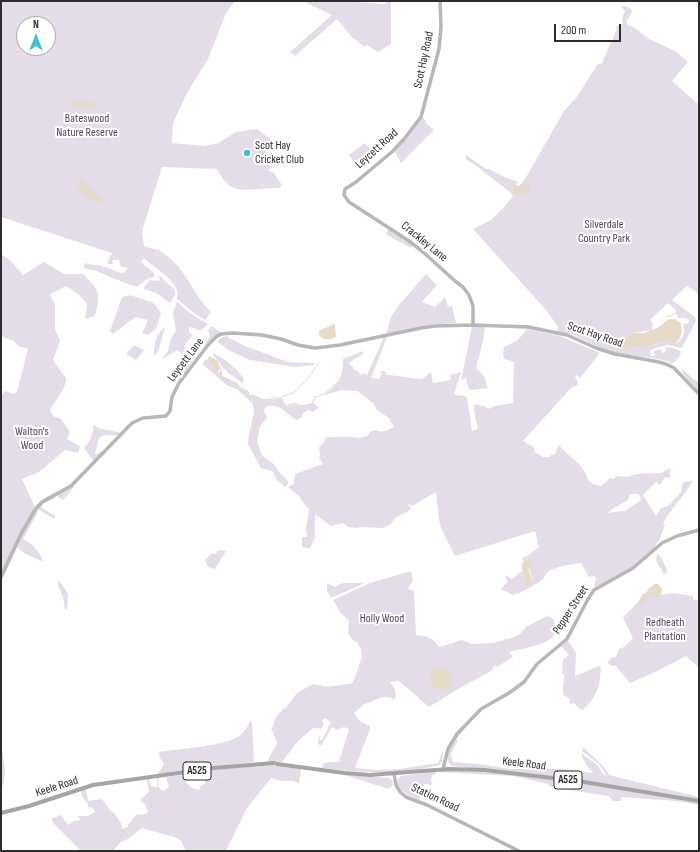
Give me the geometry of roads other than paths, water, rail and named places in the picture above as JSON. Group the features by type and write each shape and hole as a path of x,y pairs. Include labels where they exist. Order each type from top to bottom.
{"main road":[{"name":"Keele Road","path":"1,813 29,806 93,785 214,768 275,763 344,773 370,775 443,769 484,770 558,778 699,801"}],"street":[{"name":"Scot Hay Road","path":"419,121 438,55 441,27 440,1"},
{"name":"Leycett Road","path":"345,189 387,156 404,140 419,121"},
{"name":"Crackley Lane","path":"345,189 344,192 346,199 418,248 463,288 469,295 473,306 472,325"},
{"name":"Leycett Lane","path":"2,575 28,520 42,502 71,486 136,420 166,416 170,411 172,397 179,383 208,345 216,337 222,334 246,333 281,339 298,346 315,348 340,345 421,328 449,325 472,325"},
{"name":"Scot Hay Road","path":"472,325 528,327 567,335 610,353 662,362 674,368 699,394"},
{"name":"Pepper Street","path":"443,769 450,743 470,719 486,705 509,693 524,682 537,664 567,639 594,590 633,568 662,543 677,536 699,530"},
{"path":"446,758 449,769"},
{"name":"Station Road","path":"394,774 396,785 400,792 406,797 427,805 519,851"}],"waterway":[{"path":"667,317 677,312 682,312"},
{"path":"280,398 295,392 301,384 305,382 318,364"},
{"path":"220,368 222,376 237,383 240,387 248,391 249,396 252,395 266,400 273,397 280,398 287,405 295,403 302,406 312,404 315,397 320,396 337,383 349,384 356,382"},
{"path":"253,436 255,425 261,415 261,400"},
{"path":"159,773 165,764"},
{"path":"205,789 208,789 217,783 231,781 236,782 249,772"},
{"path":"150,813 152,805 147,799 147,794 158,789 158,778"},
{"path":"152,805 163,808 167,805 173,805"},
{"path":"111,851 113,849 111,846 128,827 132,824 141,822 143,818 141,817 143,815"}],"place":[{"name":"Scot Hay Cricket Club","path":"247,153"}],"park label":[{"name":"Bateswood Nature Reserve","path":"87,126"},
{"name":"Silverdale Country Park","path":"604,232"},
{"name":"Walton's Wood","path":"32,439"},
{"name":"Holly Wood","path":"382,619"},
{"name":"Redheath Plantation","path":"665,630"}]}
